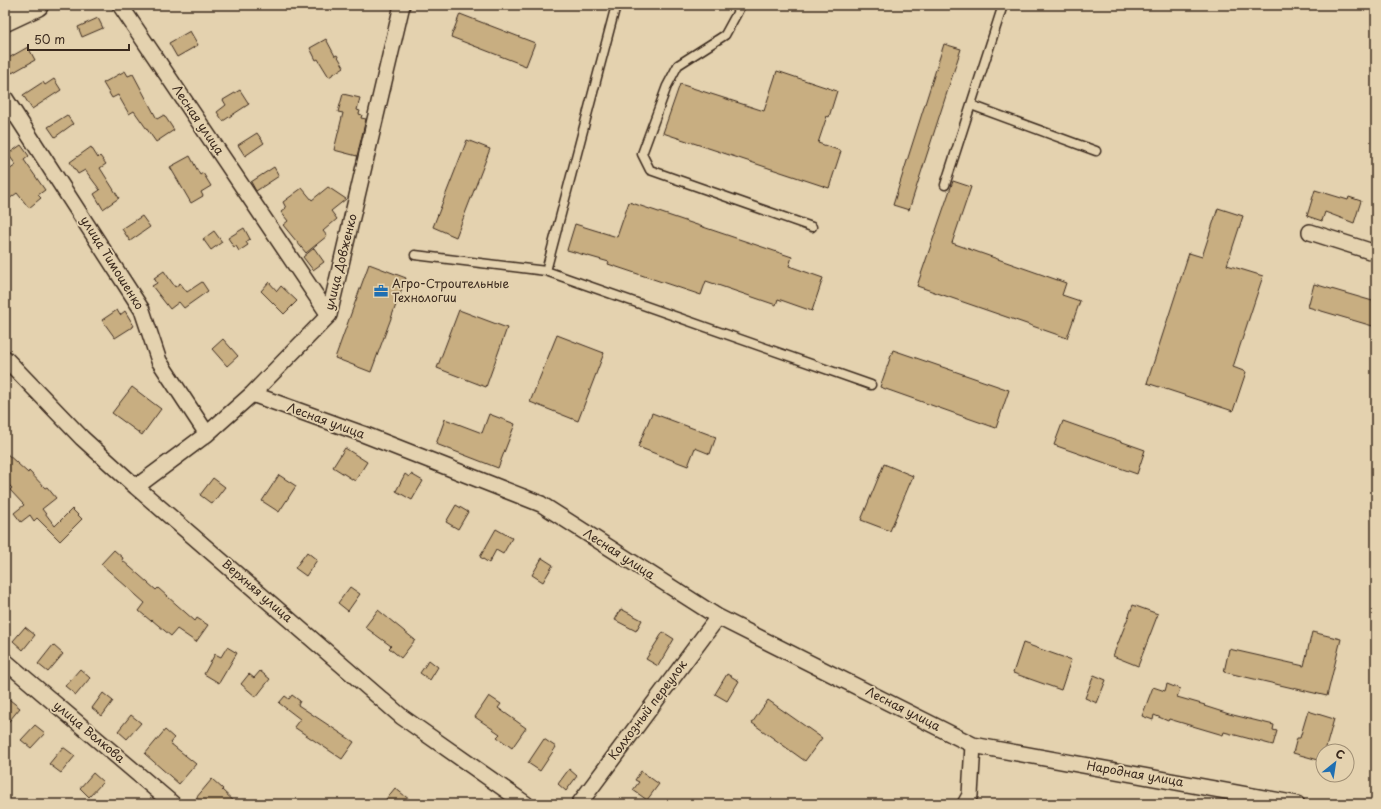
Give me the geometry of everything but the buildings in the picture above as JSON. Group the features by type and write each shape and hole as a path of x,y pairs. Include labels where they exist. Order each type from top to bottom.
{"street":[{"path":"5,20 37,5"},
{"name":"Лесная улица","path":"120,5 329,315"},
{"name":"улица Довженко","path":"136,487 207,434 252,394 329,315 402,5"},
{"name":"улица Тимошенко","path":"5,98 142,310 160,361 207,434"},
{"path":"1310,232 1376,253"},
{"name":"Верхняя улица","path":"5,358 82,438 136,487 402,717 526,804"},
{"name":"Лесная улица","path":"252,394 363,434 541,504 718,617 973,745"},
{"name":"Колхозный переулок","path":"579,804 718,617"},
{"name":"улица Волкова","path":"5,661 173,804"},
{"path":"972,801 973,745"},
{"name":"Народная улица","path":"973,745 1297,804"}],"lane":[{"path":"546,271 616,5"},
{"path":"740,5 725,35 678,65 667,86 642,154 650,170 812,227"},
{"path":"945,185 1003,5"},
{"path":"971,105 1096,151"},
{"path":"415,255 546,271 871,385"}],"place":[{"name":"Агро-Строительные Технологии","path":"381,291"}]}
